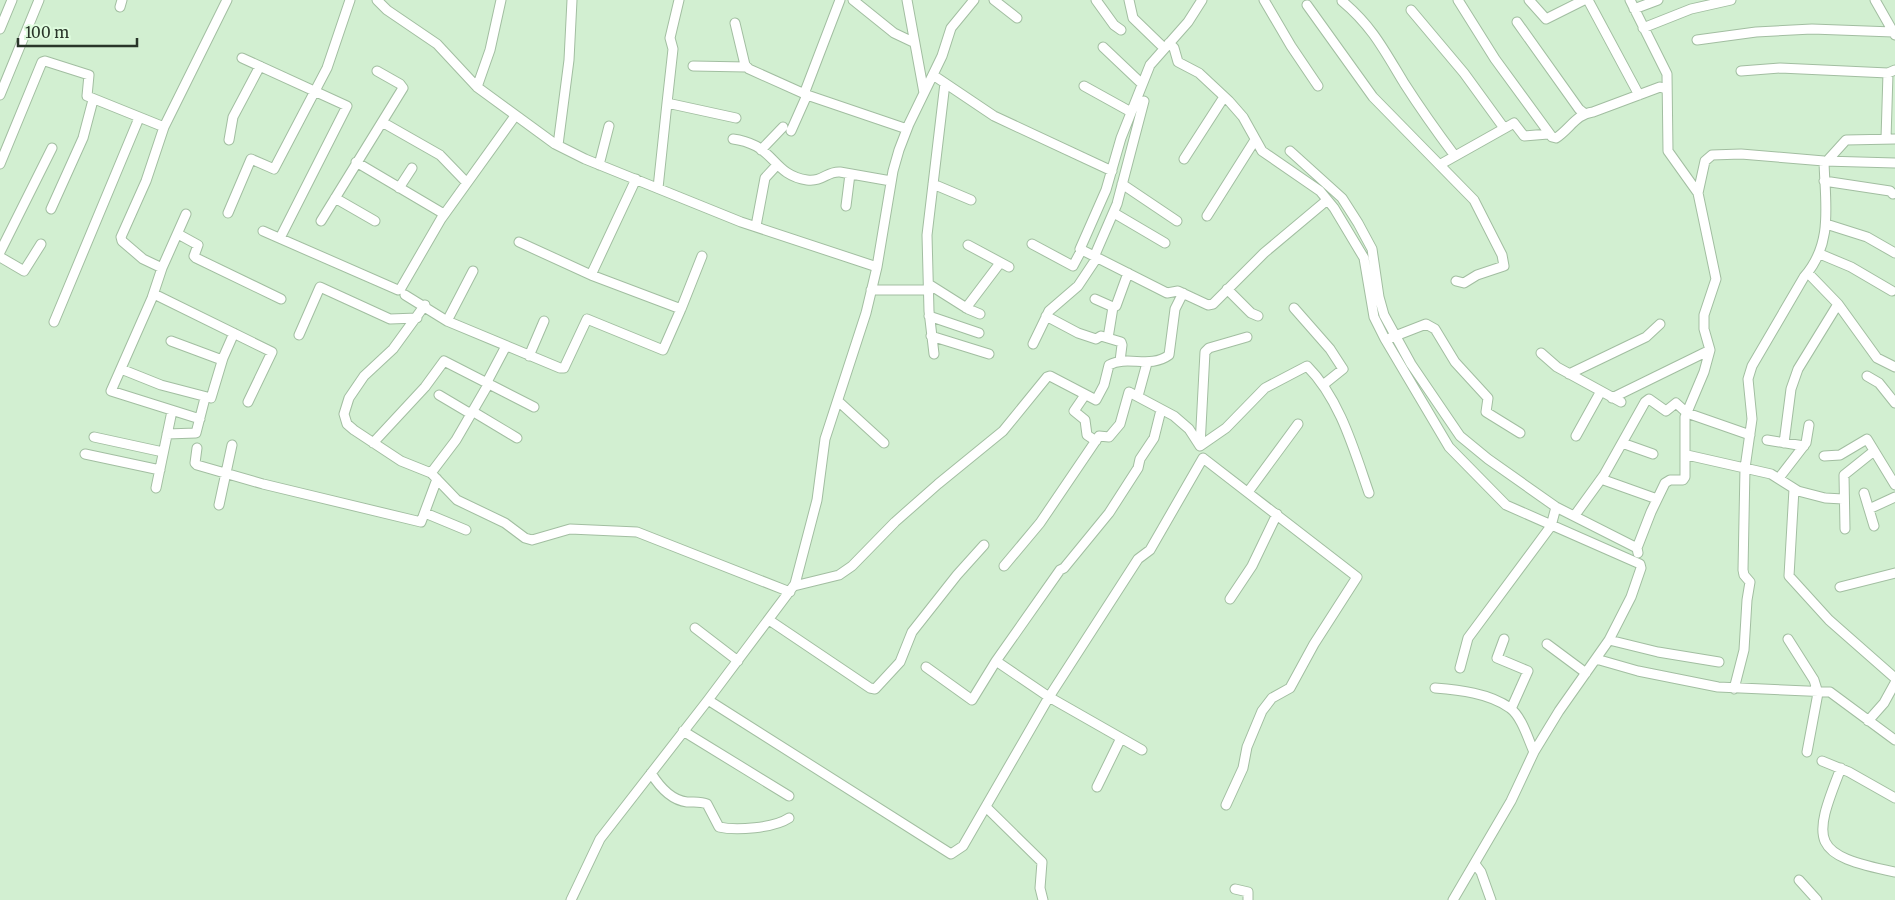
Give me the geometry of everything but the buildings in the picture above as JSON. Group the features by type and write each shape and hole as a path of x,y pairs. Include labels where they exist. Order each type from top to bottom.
{"street":[{"path":"0,29 12,0"},
{"path":"1,88 39,0"},
{"path":"162,268 143,259 122,241 121,237 146,180 164,128 226,0"},
{"path":"228,213 250,159 274,169 327,68 350,0"},
{"path":"376,0 387,10 437,44 477,87 558,145 599,165 756,226 877,267"},
{"path":"477,87 490,50 501,0"},
{"path":"558,145 570,60 572,0"},
{"path":"658,188 673,49 670,38 679,0"},
{"path":"761,150 787,129 805,95 840,0"},
{"path":"853,0 894,33 914,42"},
{"path":"907,0 924,93"},
{"path":"571,900 600,839 792,589 817,500 825,439 855,353 877,267 891,181 907,129 942,56 951,28 974,0"},
{"path":"994,0 1017,18"},
{"path":"1096,0 1114,26 1121,30"},
{"path":"1129,0 1133,18 1169,46 1178,62 1198,73 1224,97 1243,117 1262,151 1342,198 1372,250 1374,317 1460,436 1488,459 1556,508 1575,515 1637,549"},
{"path":"1033,344 1046,316 1057,302 1078,286 1094,257 1113,215 1122,184 1132,120 1142,83 1150,65 1169,46 1202,0"},
{"path":"1264,0 1290,46 1318,86"},
{"path":"1458,0 1548,134 1556,138 1584,113 1593,112 1660,87 1666,90"},
{"path":"1529,0 1546,19 1586,0 1639,95"},
{"path":"1453,900 1511,801 1534,752 1559,711 1610,640 1631,597 1640,562 1637,549 1665,483 1670,480 1683,480 1685,477 1687,412 1704,372 1710,350 1704,315 1716,279 1698,192 1668,150 1667,74 1632,4 1658,0"},
{"path":"1643,28 1691,9 1731,0"},
{"path":"1875,0 1894,33"},
{"path":"1342,1 1360,16 1376,34 1411,93 1455,156"},
{"path":"1307,5 1373,97 1441,164 1474,200 1504,266 1477,275 1464,283 1456,281"},
{"path":"1411,10 1464,73 1504,128"},
{"path":"1518,22 1578,109 1584,113"},
{"path":"735,23 746,67"},
{"path":"1697,40 1756,32 1812,29 1894,33"},
{"path":"1103,48 1142,83"},
{"path":"242,58 347,106 280,238"},
{"path":"0,164 42,62 51,62 89,75 87,96 164,128"},
{"path":"229,140 233,117 242,95 260,66"},
{"path":"693,66 746,67 805,95 907,129"},
{"path":"1734,689 1744,650 1750,586 1743,570 1745,468 1752,419 1748,379 1752,366 1820,254 1825,238 1826,224 1825,161 1846,140 1890,139 1891,72 1780,68 1740,71"},
{"path":"321,221 403,88 400,84 377,71"},
{"path":"933,75 994,116 1112,171"},
{"path":"934,354 929,316 930,288 927,235 944,83"},
{"path":"1084,86 1132,120"},
{"path":"1184,159 1224,97"},
{"path":"51,209 83,138 93,100"},
{"path":"1032,244 1073,266 1082,252 1081,244 1100,211 1112,171 1132,120 1144,101"},
{"path":"667,103 736,118"},
{"path":"263,231 398,290 402,288 444,214 515,116"},
{"path":"54,322 139,118"},
{"path":"382,122 435,151 468,182"},
{"path":"1441,164 1514,123 1524,136 1548,134"},
{"path":"599,165 609,126"},
{"path":"733,138 746,141 761,150 776,166 797,178 823,180 834,172 891,181"},
{"path":"1207,216 1255,140"},
{"path":"0,252 4,232 52,148"},
{"path":"1290,151 1323,187 1326,201 1334,208 1372,275"},
{"path":"1698,192 1705,161 1712,155 1740,154 1825,161 1895,163"},
{"path":"356,162 444,214"},
{"path":"756,226 765,178 776,166"},
{"path":"400,188 412,168"},
{"path":"846,206 850,174"},
{"path":"591,275 636,179"},
{"path":"1824,182 1890,191 1893,194"},
{"path":"934,184 971,200"},
{"path":"1122,184 1177,220"},
{"path":"335,198 375,221"},
{"path":"1082,252 1167,293 1178,291 1208,305 1214,304 1264,252 1326,201"},
{"path":"1100,211 1113,215 1165,243"},
{"path":"186,214 162,268 154,294 112,387 112,392 200,419"},
{"path":"1826,224 1894,248"},
{"path":"178,234 198,245 194,256 196,258 281,299"},
{"path":"519,242 591,275 681,309"},
{"path":"0,257 24,270 40,244"},
{"path":"966,308 1004,265 968,245"},
{"path":"1820,254 1851,267 1892,291"},
{"path":"405,295 425,305 447,321 555,367 564,368 585,320 589,318 664,350 702,256"},
{"path":"447,321 473,270"},
{"path":"1112,307 1116,306 1128,273"},
{"path":"1808,273 1838,304 1877,358 1895,367"},
{"path":"299,335 320,287 390,319 417,318"},
{"path":"871,290 930,288 980,314"},
{"path":"1227,290 1246,309 1258,316"},
{"path":"154,294 272,352 248,402"},
{"path":"425,305 393,349 368,371 346,405 344,414 347,424 401,461 434,476 447,492 457,500 505,523 529,540 570,529 637,532 792,589 839,575 852,566 895,522 938,484 1004,431 1047,377 1050,376 1085,395 1098,399 1109,365 1120,361 1147,363 1164,359 1169,355 1175,309 1183,294"},
{"path":"1095,299 1112,307"},
{"path":"1784,443 1791,389 1798,369 1838,304"},
{"path":"1108,338 1112,307"},
{"path":"1294,308 1330,349 1343,369 1323,386"},
{"path":"929,316 979,332"},
{"path":"1046,316 1078,334 1096,339 1101,336 1122,342 1120,361"},
{"path":"529,356 544,321"},
{"path":"1390,338 1426,324 1435,329 1455,362 1488,398 1486,412 1520,433"},
{"path":"1569,374 1646,337 1660,324"},
{"path":"121,369 161,385 205,398 211,398 222,360 234,334"},
{"path":"931,336 989,354"},
{"path":"1226,805 1243,768 1247,747 1262,711 1272,698 1290,688 1314,644 1356,580 1355,574 1203,458 1200,446 1205,352 1209,348 1246,337"},
{"path":"1390,338 1449,447 1506,505 1640,562"},
{"path":"171,341 222,360"},
{"path":"198,448 196,464 227,474 422,522 434,476 472,412 506,346"},
{"path":"1541,353 1556,367 1616,400 1710,350"},
{"path":"373,443 425,387 444,361 534,407"},
{"path":"1138,396 1147,363"},
{"path":"1200,446 1226,428 1265,388 1305,366 1318,376 1349,437 1369,493"},
{"path":"1867,376 1879,383 1895,403"},
{"path":"1004,566 1040,523 1099,436 1109,437 1120,424 1129,392 1174,416 1189,429 1200,446"},
{"path":"1576,436 1600,392"},
{"path":"439,395 518,438"},
{"path":"1085,395 1074,411 1085,420 1087,435 1096,441"},
{"path":"167,434 196,434 205,398"},
{"path":"1575,515 1601,479 1645,402 1649,399 1662,410 1666,411 1676,403 1687,412 1750,435"},
{"path":"838,401 884,443"},
{"path":"926,667 970,701 972,700 996,661 1060,570 1064,568 1109,513 1138,468 1140,459 1154,438 1161,410"},
{"path":"156,488 172,411"},
{"path":"1248,492 1298,424"},
{"path":"1779,478 1804,446 1808,438 1809,426"},
{"path":"94,437 163,452"},
{"path":"1824,456 1840,454 1867,439 1874,451 1892,468 1895,485"},
{"path":"1767,440 1804,446"},
{"path":"1622,443 1653,454"},
{"path":"220,505 232,444"},
{"path":"1845,529 1844,475 1874,451"},
{"path":"85,454 160,470"},
{"path":"1687,454 1771,474 1794,489 1824,498 1843,499"},
{"path":"708,700 951,854 963,846 1049,697 1138,559 1150,550 1203,458"},
{"path":"1601,479 1657,499"},
{"path":"1794,489 1789,576 1829,620 1895,678"},
{"path":"1864,493 1874,526"},
{"path":"1869,509 1895,497"},
{"path":"1460,668 1468,638 1552,524 1556,508"},
{"path":"425,513 466,530"},
{"path":"1230,599 1252,566 1277,514"},
{"path":"769,620 870,688 875,689 900,662 912,632 957,575 984,545"},
{"path":"1840,587 1895,573"},
{"path":"695,628 738,661"},
{"path":"1504,639 1497,658 1528,671 1510,708"},
{"path":"1788,639 1823,692 1895,740"},
{"path":"1610,640 1658,652 1719,662"},
{"path":"1547,644 1586,673"},
{"path":"1596,659 1638,671 1734,689 1823,692"},
{"path":"996,661 1049,697 1142,750"},
{"path":"1868,721 1884,703 1895,683"},
{"path":"1435,688 1460,690 1487,698 1510,708 1521,723 1534,752"},
{"path":"1807,752 1823,692"},
{"path":"684,731 789,796"},
{"path":"1097,788 1121,738"},
{"path":"1822,761 1841,768 1895,798"},
{"path":"1841,768 1824,810 1821,832 1826,845 1831,851 1862,865 1895,872"},
{"path":"651,773 660,787 669,794 680,800 707,804 719,827 766,826 781,823 789,818"},
{"path":"986,807 1042,862 1040,888 1044,900"},
{"path":"1475,864 1481,872 1491,900"},
{"path":"1799,880 1817,900"},
{"path":"1235,889 1248,892 1248,900"}]}
